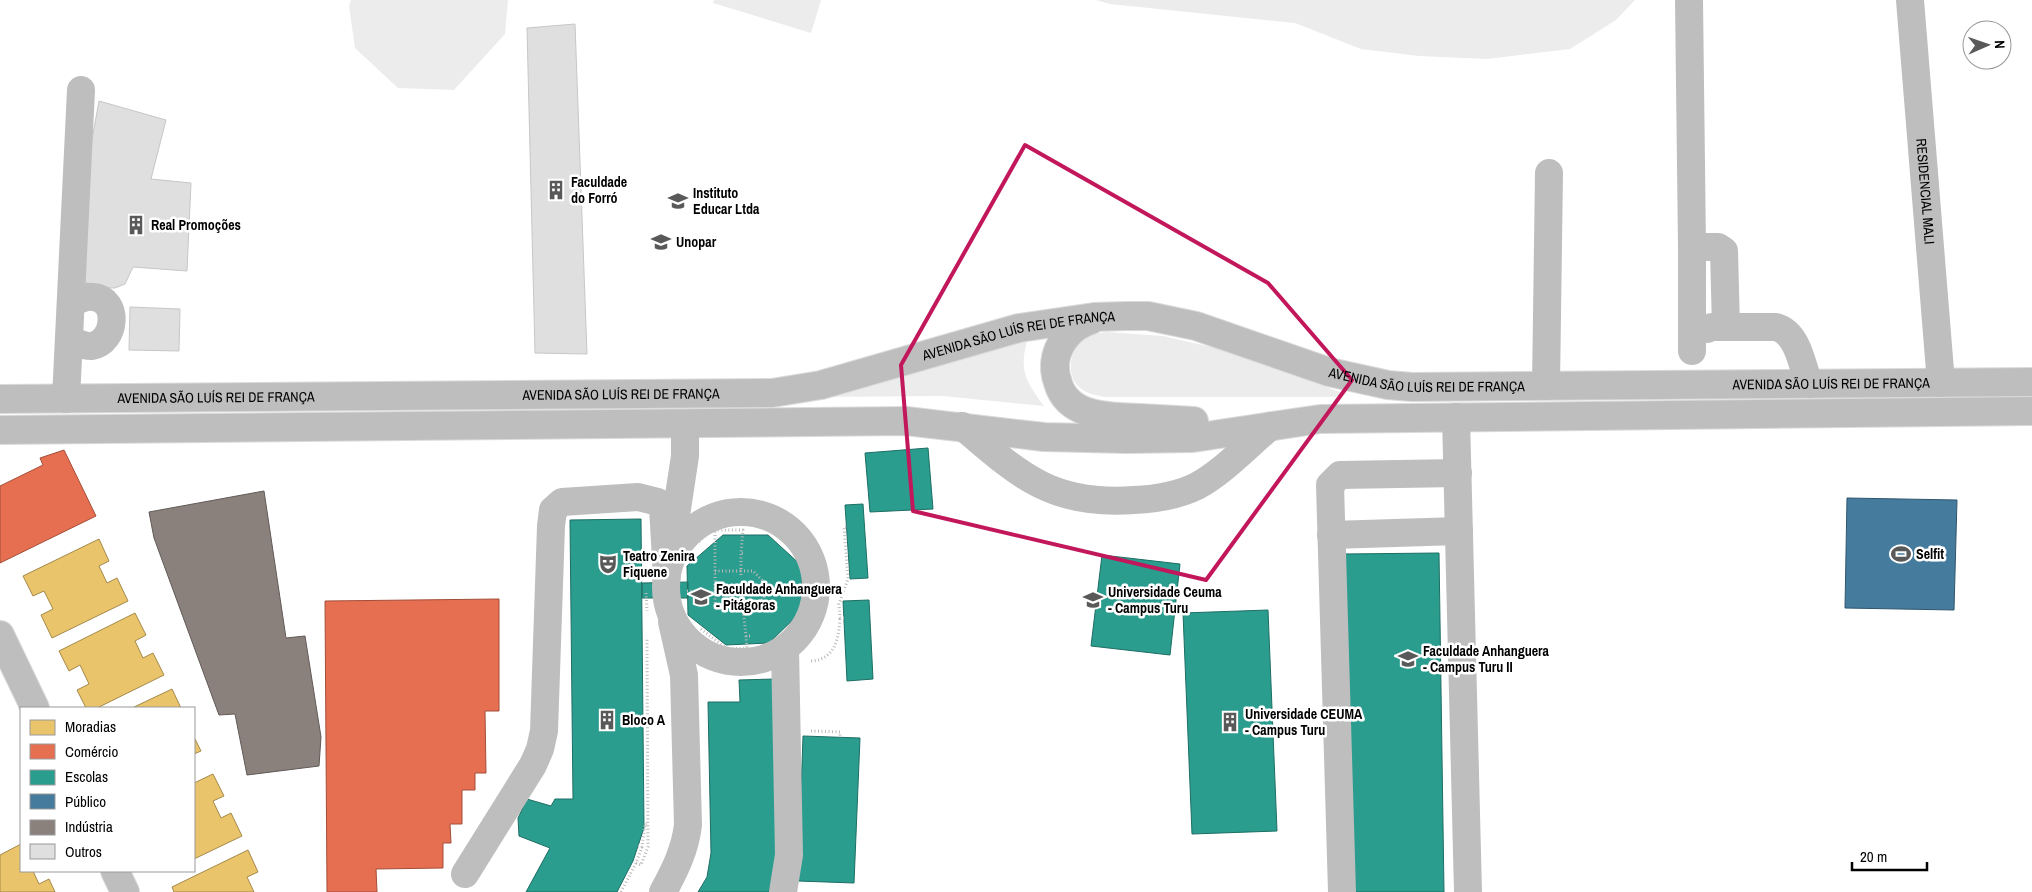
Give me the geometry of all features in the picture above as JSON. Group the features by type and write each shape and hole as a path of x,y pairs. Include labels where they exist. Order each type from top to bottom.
{"main road":[{"path":"1689,0 1692,351"},
{"name":"RESIDENCIAL MALI","path":"1910,0 1941,383"},
{"path":"66,399 81,90"},
{"path":"1546,386 1549,174"},
{"path":"1692,248 1718,247 1724,251 1726,327"},
{"path":"69,340 92,346 106,336 112,319 111,311 107,305 96,297 87,297 71,303"},
{"path":"1102,316 1079,324 1071,330 1064,338 1058,350 1055,370 1059,387 1069,402 1076,407 1103,416 1271,426"},
{"name":"AVENIDA SÃO LUÍS REI DE FRANÇA","path":"0,399 772,393 821,385 1019,328 1102,316 1148,316 1196,326 1330,372 1388,385 1412,387 2032,382"},
{"path":"1682,385 1699,335 1704,330 1712,327 1776,327 1785,330 1794,343 1809,384"},
{"name":"AVENIDA SÃO LUÍS REI DE FRANÇA","path":"0,430 906,422 962,426 1044,437 1126,439 1193,438 1320,419 2032,411"},
{"path":"1456,416 1468,892"},
{"path":"669,595 685,456 685,424"},
{"path":"962,426 1029,480 1046,488 1067,495 1122,501 1159,498 1177,494 1198,485 1226,465 1271,426"},
{"path":"1342,892 1330,485 1340,475 1458,473"},
{"path":"465,874 533,766 540,749 544,731 551,526 554,510 562,502 638,497 658,502 663,508 669,595 684,675 688,825 686,842 681,857 663,892"},
{"path":"731,512 748,512 765,516 782,524 795,535 806,550 813,567 816,585 814,603 808,621 798,636 785,648 769,657 751,662 721,659 706,654 694,645 678,627 669,595 671,560 679,545 689,533 702,523 716,516 731,512"},
{"path":"1331,535 1459,531"},
{"path":"0,636 36,707"},
{"path":"783,892 789,855 785,648"},
{"path":"115,872 125,892"}],"path":[{"path":"810,670 810,661 822,660 832,652 840,632 842,618 839,604 848,579 844,527 847,527"},
{"path":"697,545 709,530 743,530 741,573"},
{"path":"715,530 715,571 715,608 743,609 755,606 764,598 764,582 753,571 741,573 715,571"},
{"path":"765,589 770,589"},
{"path":"669,595 715,593 730,596 730,602 746,602"},
{"path":"698,628 727,649 749,648 747,621 743,609"},
{"path":"636,863 641,865 648,847 647,629"},
{"path":"809,723 809,732 840,732 840,737"},
{"path":"621,892 636,863 645,836 645,824 648,824"}],"highlighted area":[{"path":"1025,145 1268,283 1352,380 1206,580 913,511 901,365"}],"shaded area":[{"path":"351,0 508,0 505,34 454,90 398,88 355,48 349,6"},
{"path":"714,0 821,0 811,33 713,3"},
{"path":"1096,0 1635,0 1616,20 1570,49 1487,59 1419,56 1361,49 1295,23 1110,4"},
{"path":"1107,332 1163,336 1229,351 1345,394 1336,397 1104,397 1094,395 1079,387 1074,381 1071,367 1072,360 1077,346 1082,340 1092,334"},
{"path":"1028,337 1024,358 1025,374 1044,406 943,396 819,397"}],"building: Moradias":[{"path":"99,539 109,561 99,566 107,583 117,578 128,601 52,638 41,615 53,609 44,591 33,596 23,576"},
{"path":"135,613 146,635 135,641 143,658 153,653 164,675 99,707 86,707 77,690 89,684 80,665 69,671 59,651"},
{"path":"172,689 181,707 134,707"},
{"path":"195,739 201,751 195,754"},
{"path":"213,774 224,796 213,801 221,818 231,813 242,836 195,859 195,783"},
{"path":"20,845 20,872 33,872 39,884 49,879 55,892 0,892 0,855"},
{"path":"248,850 258,872 247,877 254,892 174,892 172,887"}],"building: Comércio":[{"path":"64,450 96,516 0,563 0,486 43,465 40,458"},
{"path":"499,599 499,711 485,711 486,773 475,773 475,790 462,790 462,824 450,824 451,843 443,843 443,868 376,869 377,892 327,892 325,601"}],"building: Escolas":[{"path":"928,448 933,509 870,512 865,453"},
{"path":"863,504 868,578 850,579 845,505"},
{"name":"Bloco A","path":"641,519 644,828 633,861 617,892 526,892 550,848 519,836 518,818 527,799 551,806 555,799 573,799 570,520"},
{"path":"723,535 768,535 802,566 802,611 769,643 726,645 688,615 687,566"},
{"path":"1439,553 1444,892 1349,892 1344,554"},
{"name":"Universidade CEUMA - Campus Turu","path":"1102,555 1180,564 1170,655 1091,646"},
{"path":"688,582 688,598 642,598 642,583"},
{"path":"869,600 873,679 847,681 843,601"},
{"name":"Universidade CEUMA - Campus Turu","path":"1268,610 1277,831 1192,834 1183,613"},
{"path":"774,679 778,856 769,892 698,892 707,877 711,853 708,702 740,702 739,680"},
{"path":"803,736 860,738 854,883 798,881"}],"building: Público":[{"name":"Selfit","path":"1847,498 1957,500 1954,610 1845,608"}],"building: Indústria":[{"path":"264,491 286,638 305,636 321,737 319,766 247,775 235,714 219,715 154,538 149,512"}],"building: Outros":[{"name":"Faculdade do Forró","path":"575,24 587,354 535,353 527,28"},
{"name":"Real Promoções","path":"99,101 166,120 151,179 191,183 187,271 133,267 125,284 115,288 102,288 87,283 80,275 86,172"},
{"path":"130,307 180,309 179,351 129,350"}],"place":[{"name":"Faculdade do Forró","path":"556,190"},
{"name":"Instituto Educar Ltda","path":"678,201"},
{"name":"Real Promoções","path":"136,225"},
{"name":"Unopar","path":"661,242"},
{"name":"Selfit","path":"1901,554"},
{"name":"Teatro Zenira Fiquene","path":"608,564"},
{"name":"Faculdade Anhanguera - Pitágoras","path":"701,597"},
{"name":"Universidade Ceuma - Campus Turu","path":"1093,600"},
{"name":"Faculdade Anhanguera - Campus Turu II","path":"1408,659"},
{"name":"Bloco A","path":"607,720"},
{"name":"Universidade CEUMA - Campus Turu","path":"1230,722"}]}
